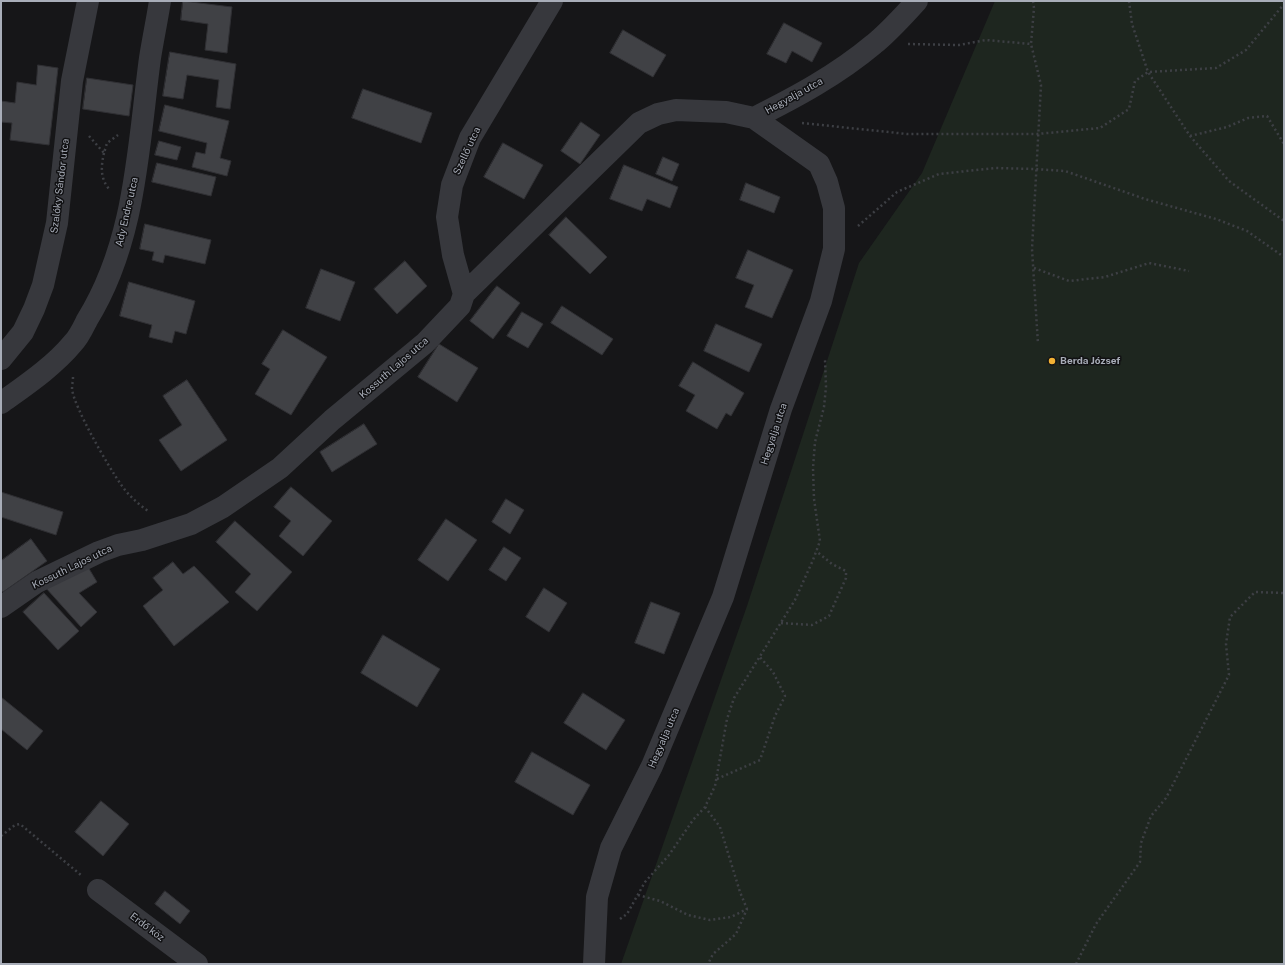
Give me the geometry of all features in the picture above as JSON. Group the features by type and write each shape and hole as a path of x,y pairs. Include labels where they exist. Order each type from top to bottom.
{"street":[{"name":"Szalóky Sándor utca","path":"1,359 23,332 34,310 43,285 57,223 72,81 88,1"},
{"name":"Ady Endre utca","path":"1,403 40,374 74,343 98,304 111,272 124,233 142,132 150,57 160,1"},
{"name":"Szellő utca","path":"464,294 454,255 447,218 452,185 470,138 552,1"},
{"name":"Hegyalja utca","path":"594,964 597,897 611,848 652,766 723,597 781,409 821,301 834,249 834,208 827,182 819,164 754,118 804,93 874,44 917,1"},
{"name":"Kossuth Lajos utca","path":"1,607 37,582 99,552 190,524 223,507 280,468 332,420 425,344 460,306 464,294 639,123 658,114 676,110 726,112 754,118"},
{"name":"Erdő köz","path":"98,890 197,964"}],"path":[{"path":"1033,1 1034,8 1031,44 1041,85 1035,169 1032,249 1038,344"},
{"path":"1129,1 1132,24 1148,72 1190,136 1229,181 1284,221"},
{"path":"801,123 908,134 1037,134 1100,128 1128,109 1134,81 1148,72 1216,68 1246,50 1284,4"},
{"path":"874,44 958,45 986,40 1031,44"},
{"path":"1190,136 1227,127 1248,118 1268,116 1284,144"},
{"path":"68,125 76,127 89,136 104,153 108,143 121,133 142,132"},
{"path":"854,231 858,225 898,192 939,174 995,168 1035,169 1065,171 1152,202 1216,220 1247,231 1284,257"},
{"path":"1034,268 1069,281 1105,277 1149,263 1189,271"},
{"path":"74,343 72,390 80,411 120,483 137,504 148,511"},
{"path":"618,923 620,918 627,914 645,882 669,855 705,807 717,779 727,719 734,698 801,588 820,541 814,498 813,468 815,442 824,406 826,387 825,357"},
{"path":"780,623 812,625 829,616 846,578 846,571 832,564 816,551"},
{"path":"1076,964 1096,924 1140,862 1141,843 1151,816 1166,798 1230,675 1226,644 1230,617 1255,592 1284,593"},
{"path":"717,779 760,760 775,716 785,696 773,672 760,656"},
{"path":"705,807 720,827 740,892 747,909 736,934 713,954 708,964"},
{"path":"1,836 15,825 20,824 98,890"},
{"path":"638,895 660,901 688,915 710,920 731,917 747,909"}],"shaded area":[{"path":"995,1 1284,1 1284,964 621,964 747,606 859,263 922,173"}],"building":[{"path":"183,1 232,7 227,53 205,50 208,24 181,20"},
{"path":"784,23 822,43 812,62 792,51 786,63 767,54"},
{"path":"623,30 666,55 653,77 610,53"},
{"path":"170,52 236,64 230,109 216,107 219,80 187,75 183,99 163,96"},
{"path":"38,65 58,68 49,145 10,140 12,123 1,122 1,101 15,103 17,82 36,85"},
{"path":"87,78 133,85 129,116 83,109"},
{"path":"363,89 432,113 421,143 352,118"},
{"path":"165,105 229,121 220,158 231,161 227,176 192,167 196,152 205,154 207,143 159,131"},
{"path":"581,122 600,135 580,164 561,151"},
{"path":"159,141 181,147 177,160 155,155"},
{"path":"503,143 543,165 524,199 484,177"},
{"path":"663,157 679,164 672,181 656,174"},
{"path":"157,163 216,177 211,196 152,182"},
{"path":"624,165 678,187 670,208 647,199 642,211 610,199"},
{"path":"746,183 780,197 774,213 740,200"},
{"path":"566,217 607,257 590,274 549,235"},
{"path":"145,224 211,240 205,264 165,255 163,263 152,260 154,252 140,249"},
{"path":"748,250 793,270 772,318 745,307 754,285 736,278"},
{"path":"405,261 427,286 397,314 374,289"},
{"path":"321,269 355,282 340,321 306,308"},
{"path":"129,282 195,301 186,334 175,331 172,343 149,337 152,325 120,316"},
{"path":"497,286 520,303 493,339 470,321"},
{"path":"562,306 613,339 602,355 551,323"},
{"path":"522,312 543,324 528,348 507,336"},
{"path":"716,324 762,344 749,372 704,351"},
{"path":"283,330 327,357 291,415 255,394 270,369 262,364"},
{"path":"439,344 478,368 457,402 418,377"},
{"path":"693,362 744,393 731,416 726,413 717,429 686,411 695,395 679,386"},
{"path":"187,380 227,440 181,471 159,440 182,425 163,396"},
{"path":"364,424 377,444 332,472 320,452"},
{"path":"291,487 332,521 303,556 279,536 291,521 274,507"},
{"path":"1,492 63,512 56,535 1,517"},
{"path":"506,499 524,510 510,534 492,522"},
{"path":"446,519 477,540 448,581 418,560"},
{"path":"235,521 292,572 257,611 235,592 251,574 216,542"},
{"path":"31,539 47,561 3,592 1,590 1,561"},
{"path":"504,547 521,558 506,581 489,570"},
{"path":"85,562 97,582 79,593 97,612 81,627 45,587"},
{"path":"173,562 183,574 194,566 229,602 174,646 143,606 163,590 153,578"},
{"path":"544,588 567,603 549,632 526,617"},
{"path":"44,593 79,631 58,650 23,612"},
{"path":"651,602 680,613 664,654 635,643"},
{"path":"383,635 440,669 417,707 361,673"},
{"path":"583,693 625,720 606,750 564,723"},
{"path":"1,697 43,731 27,750 1,729"},
{"path":"532,752 590,785 573,815 515,782"},
{"path":"101,801 129,824 103,856 75,832"},
{"path":"165,891 190,911 180,924 155,904"}],"place":[{"name":"Berda József","path":"1052,361"}]}
